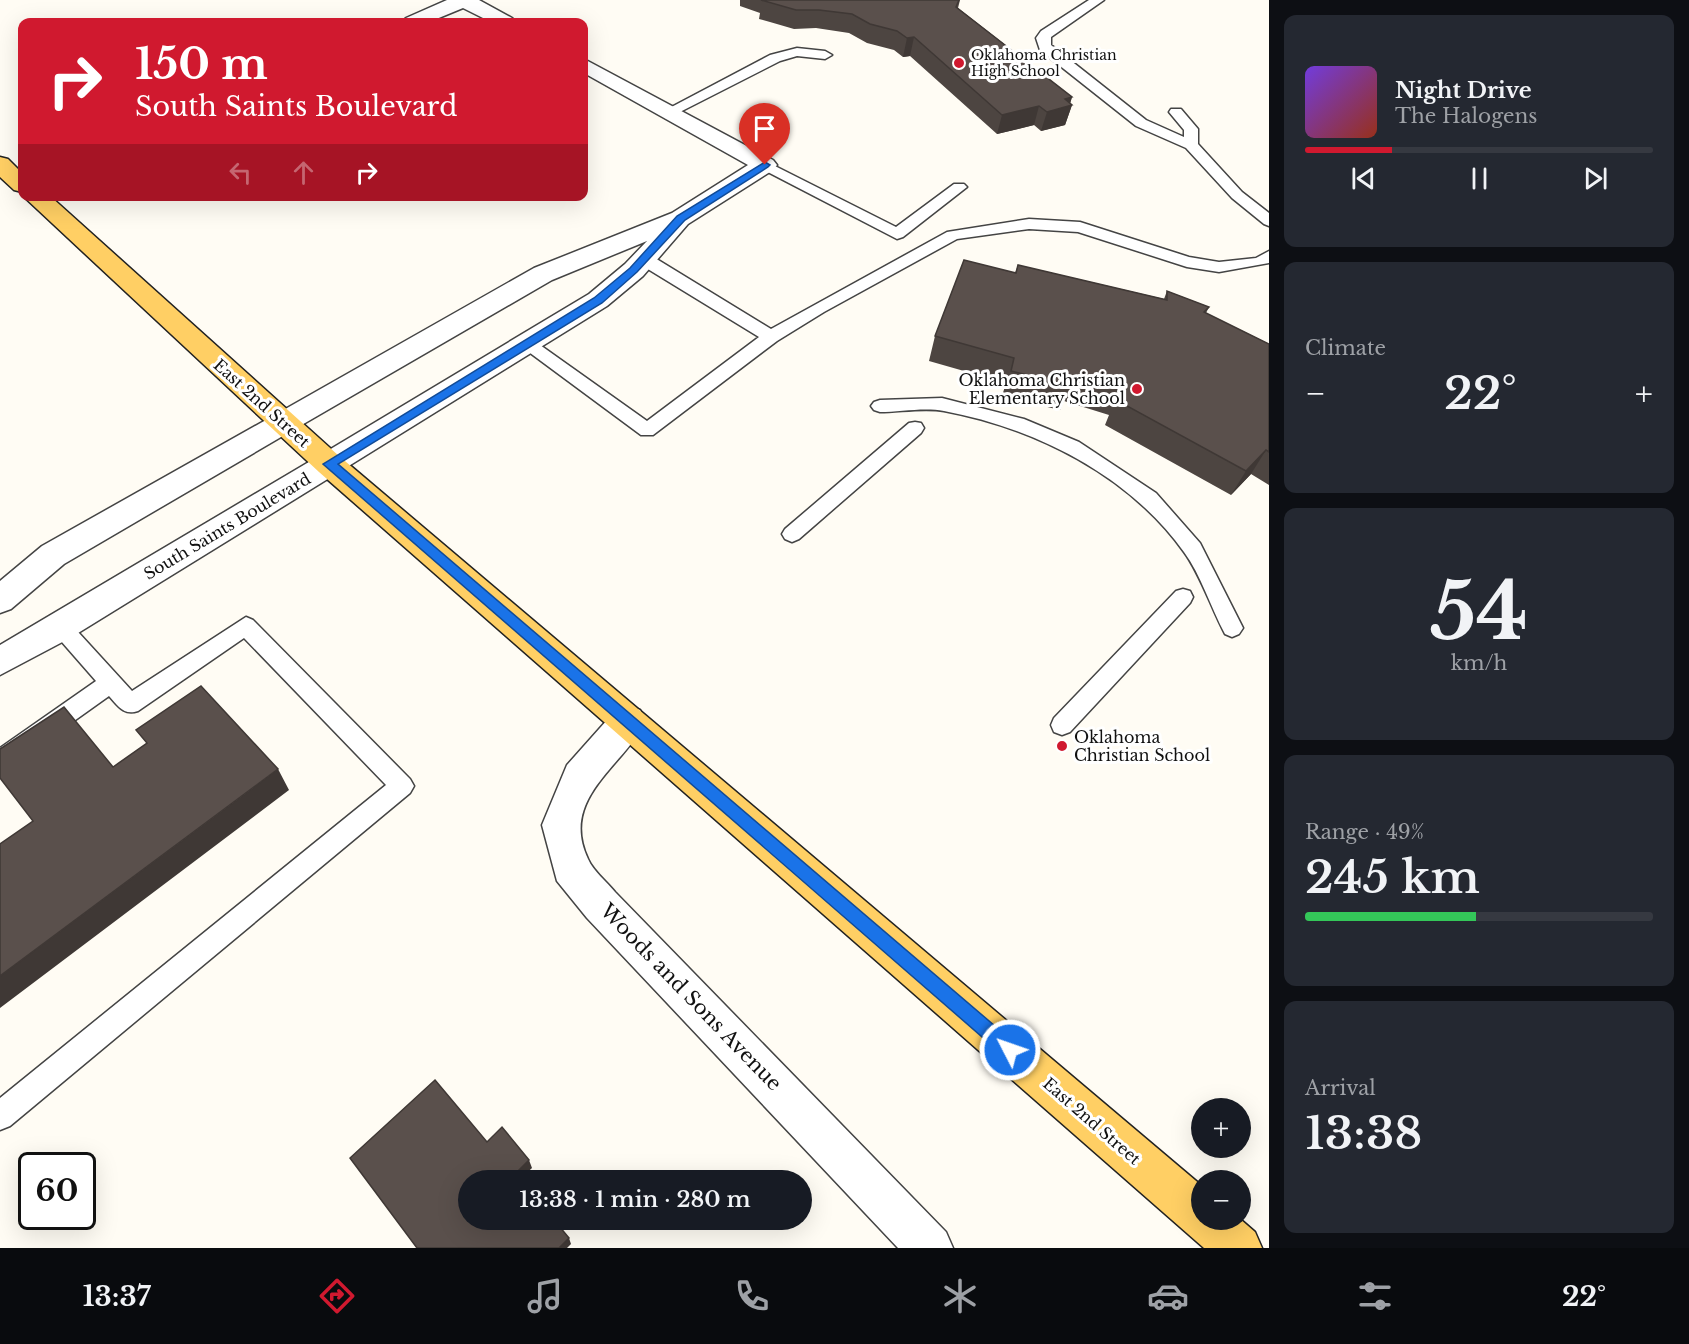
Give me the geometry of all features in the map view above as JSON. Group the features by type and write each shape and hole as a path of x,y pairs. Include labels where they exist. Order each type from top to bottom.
{"main road":[{"name":"East 2nd Street","path":"0,164 18,179"},
{"name":"East 2nd Street","path":"43,201 329,464 1191,1207"},
{"path":"1218,1230 1239,1248"}],"street":[{"path":"422,18 464,0 498,18"},
{"path":"588,67 765,165"},
{"name":"South Saints Boulevard","path":"0,600 54,555 543,274 681,218 765,165"},
{"name":"South Saints Boulevard","path":"0,661 61,627 598,300 644,259 681,218"},
{"name":"Woods and Sons Avenue","path":"628,721 580,776 561,825 571,867 601,905 930,1248"}],"lane":[{"path":"1098,0 1058,25 1043,38 1045,47 1142,123 1191,145 1237,195 1269,221"},
{"path":"669,112 775,57 797,52 825,55"},
{"path":"1176,112 1191,129 1191,145"},
{"path":"765,165 897,234 959,188"},
{"path":"527,344 647,430 771,337 818,308 953,235 1029,224 1080,227 1187,262 1219,267 1260,262 1269,256"},
{"path":"644,259 771,337"},
{"path":"880,406 942,404 1018,424 1072,447 1149,498 1193,548 1232,628"},
{"path":"792,534 915,428"},
{"path":"1062,725 1183,597"},
{"path":"0,1116 402,786 246,626 130,704 61,627"},
{"path":"0,761 111,683"}],"building":[{"path":"761,0 959,0 956,7 1072,97 1065,99 1072,105 1047,112 1039,106 1002,115 914,37 907,38 897,31 870,24 852,14 796,10"},
{"name":"Oklahoma Christian Elementary School","path":"964,260 1016,273 1018,265 1167,300 1167,291 1209,307 1204,312 1269,344 1269,452 1266,450 1246,471 1116,400 1120,390 1074,376 1070,385 1011,371 1014,358 935,336"},
{"path":"201,686 278,769 0,976 0,844 33,821 0,778 0,749 64,707 113,767 147,743 136,730"},
{"path":"435,1080 487,1142 502,1127 529,1160 519,1170 458,1170 458,1230 562,1230 569,1238 559,1248 417,1248 350,1158"}],"place":[{"name":"Oklahoma Christian High School","path":"959,63"},
{"name":"Oklahoma Christian Elementary School","path":"1137,389"},
{"name":"Oklahoma Christian School","path":"1062,746"}],"route":[{"path":"765,165 681,218 633,270 598,300 329,464 1010,1050"}]}
